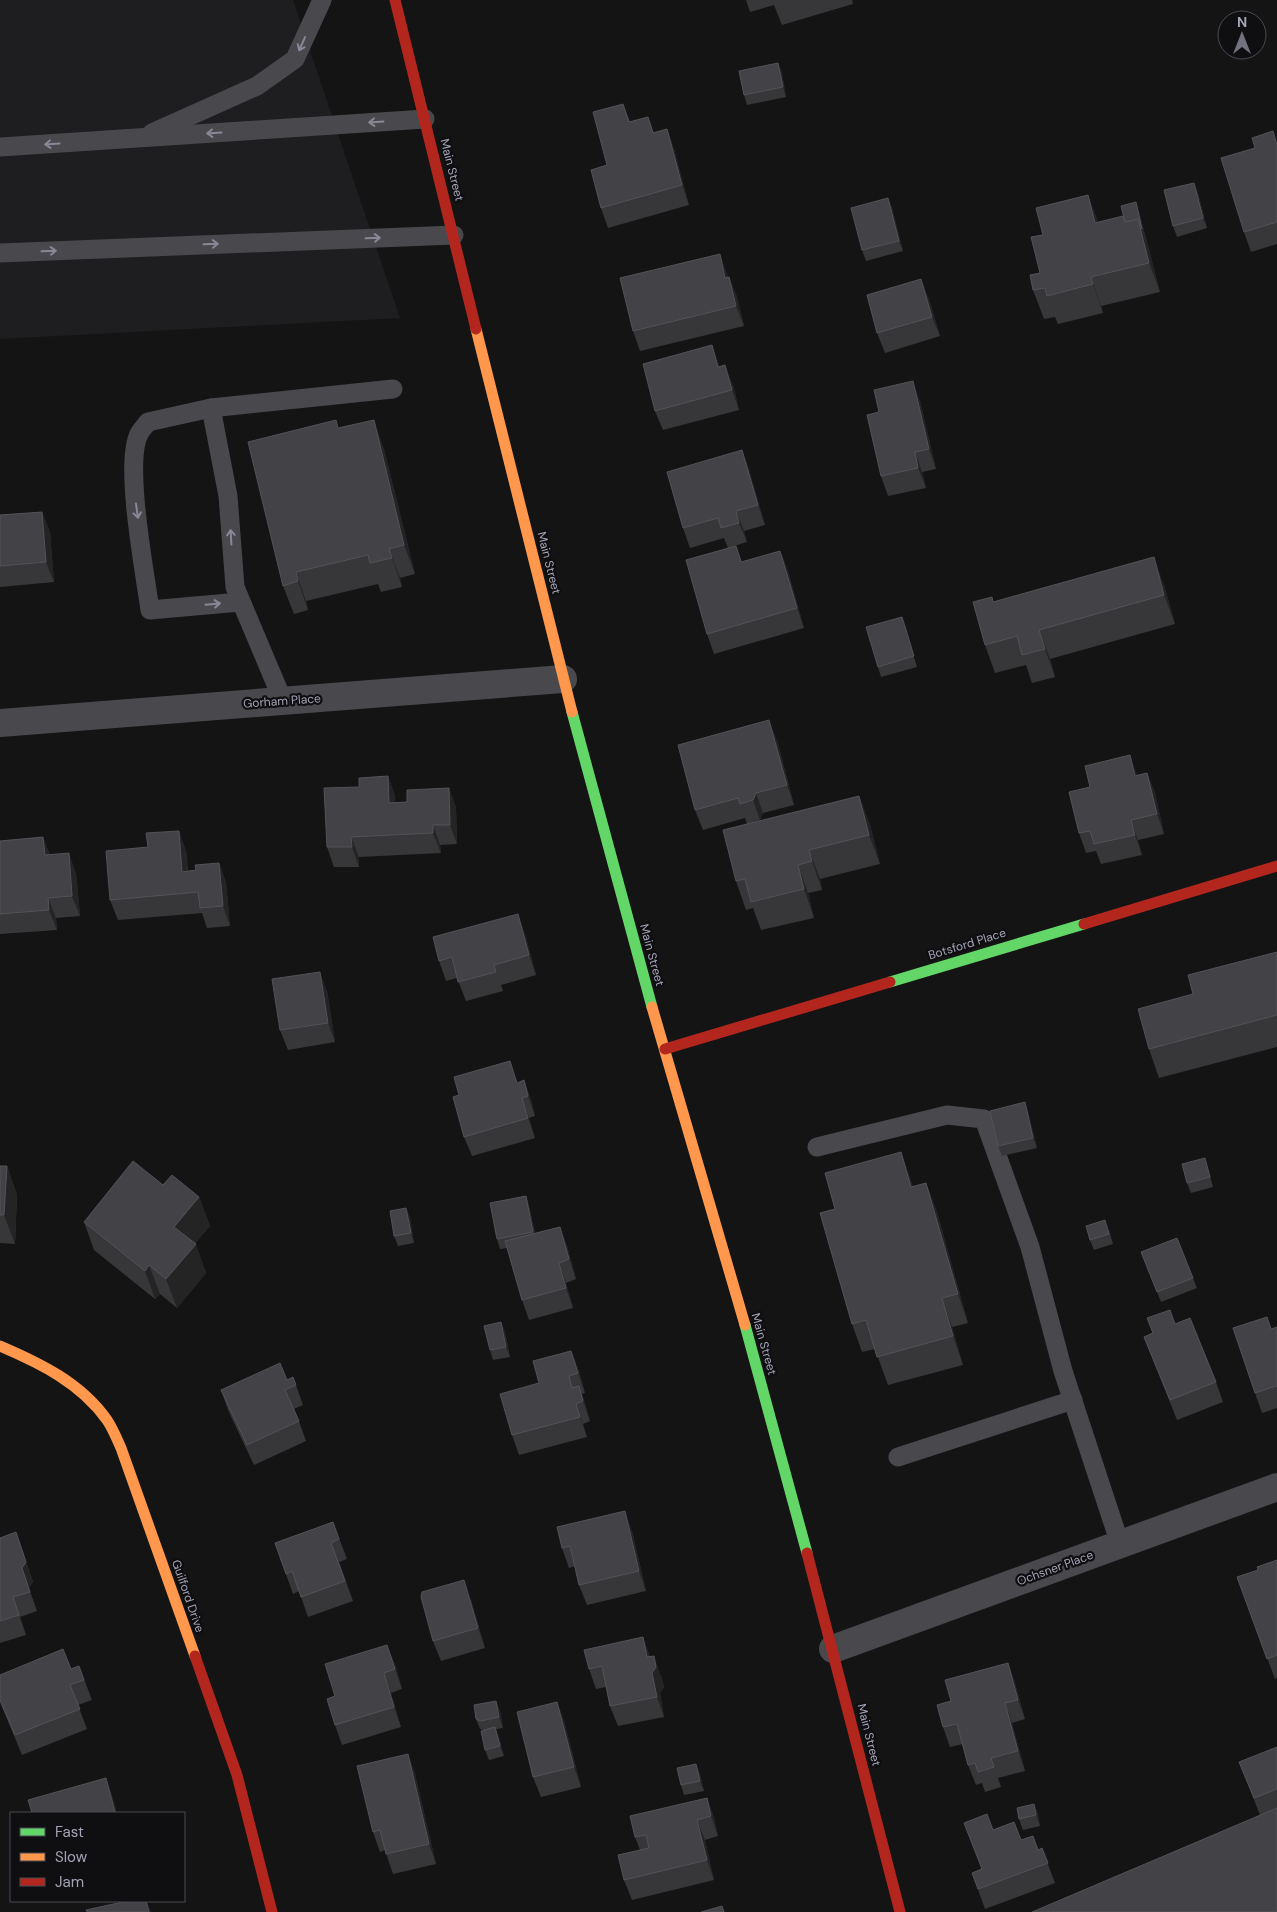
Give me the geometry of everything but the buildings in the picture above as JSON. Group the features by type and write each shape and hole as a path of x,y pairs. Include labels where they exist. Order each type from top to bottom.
{"main road":[{"name":"Main Street","path":"395,0 563,679 665,1049 752,1349 833,1649 900,1912"},
{"name":"Botsford Place","path":"665,1049 1277,866"},
{"name":"Guilford Drive","path":"0,1346 39,1362 76,1385 106,1418 121,1448 237,1774 272,1912"}],"street":[{"name":"Gorham Place","path":"0,723 563,679"},
{"name":"Ochsner Place","path":"833,1649 1277,1487"}],"lane":[{"path":"140,138 257,86 295,59 322,0"},
{"path":"0,147 425,119"},
{"path":"0,253 454,234"},
{"path":"240,602 150,610 135,493 133,463 138,435 148,422 211,408 393,389"},
{"path":"211,408 228,496 233,571 240,602 283,701"},
{"path":"817,1147 947,1115 984,1119 1030,1247 1073,1400 1120,1544"},
{"path":"898,1457 1073,1400"}],"shaded area":[{"path":"0,0 293,0 400,318 0,339"}],"traffic: fast":[{"path":"572,712 652,1007"},
{"path":"890,982 1084,924"},
{"path":"745,1325 807,1553"}],"traffic: slow":[{"path":"476,329 572,712"},
{"path":"652,1007 745,1325"},
{"path":"0,1346 45,1367 72,1385 97,1407 109,1423 121,1448 195,1656"}],"traffic: jam":[{"path":"395,0 476,329"},
{"path":"1084,924 1277,866"},
{"path":"665,1049 890,982"},
{"path":"807,1553 900,1912"},
{"path":"195,1656 237,1775 272,1912"}]}
